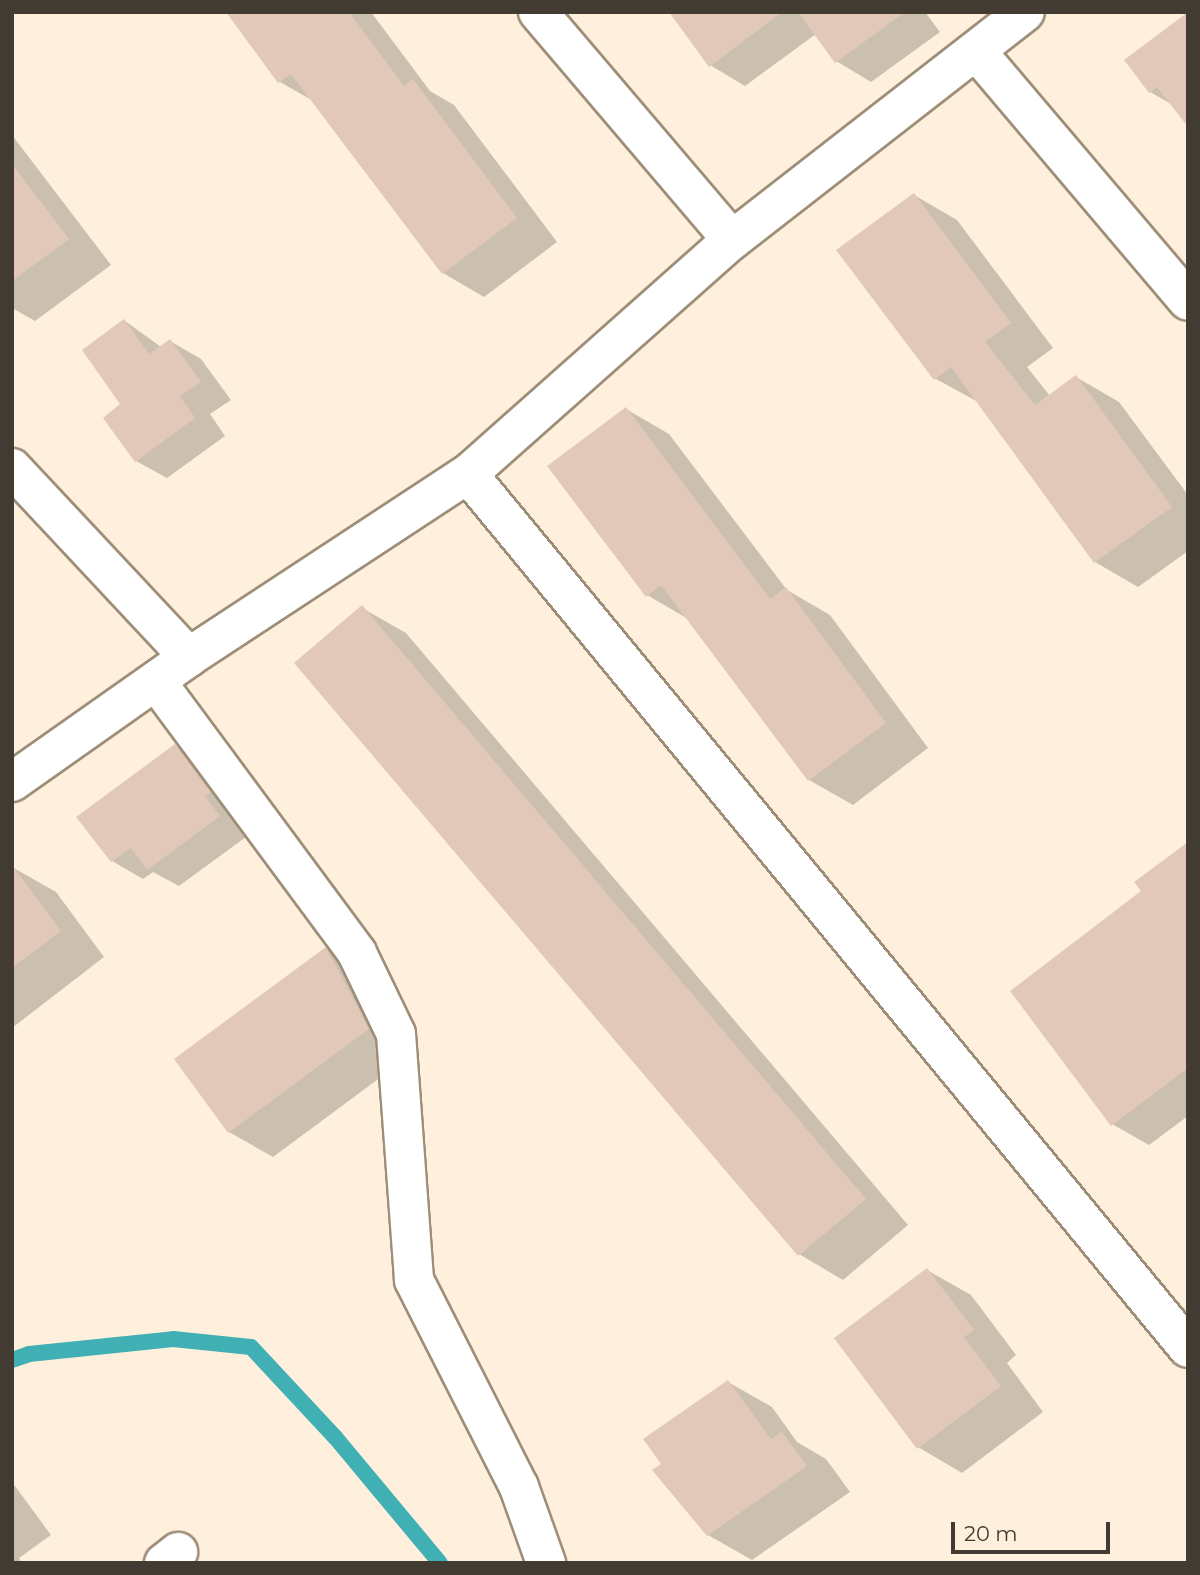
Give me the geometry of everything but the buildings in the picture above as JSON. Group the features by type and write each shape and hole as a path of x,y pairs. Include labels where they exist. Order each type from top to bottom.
{"street":[{"path":"538,12 732,240"},
{"path":"12,782 189,657 468,474 732,240 1025,12"},
{"path":"977,51 1188,301"},
{"path":"12,468 189,657"},
{"path":"468,474 1188,1348"},
{"path":"156,681 357,953 396,1034 414,1280 519,1487 546,1563"}],"waterway":[{"path":"12,1360 29,1354 173,1339 251,1347 335,1437 440,1563"}]}
